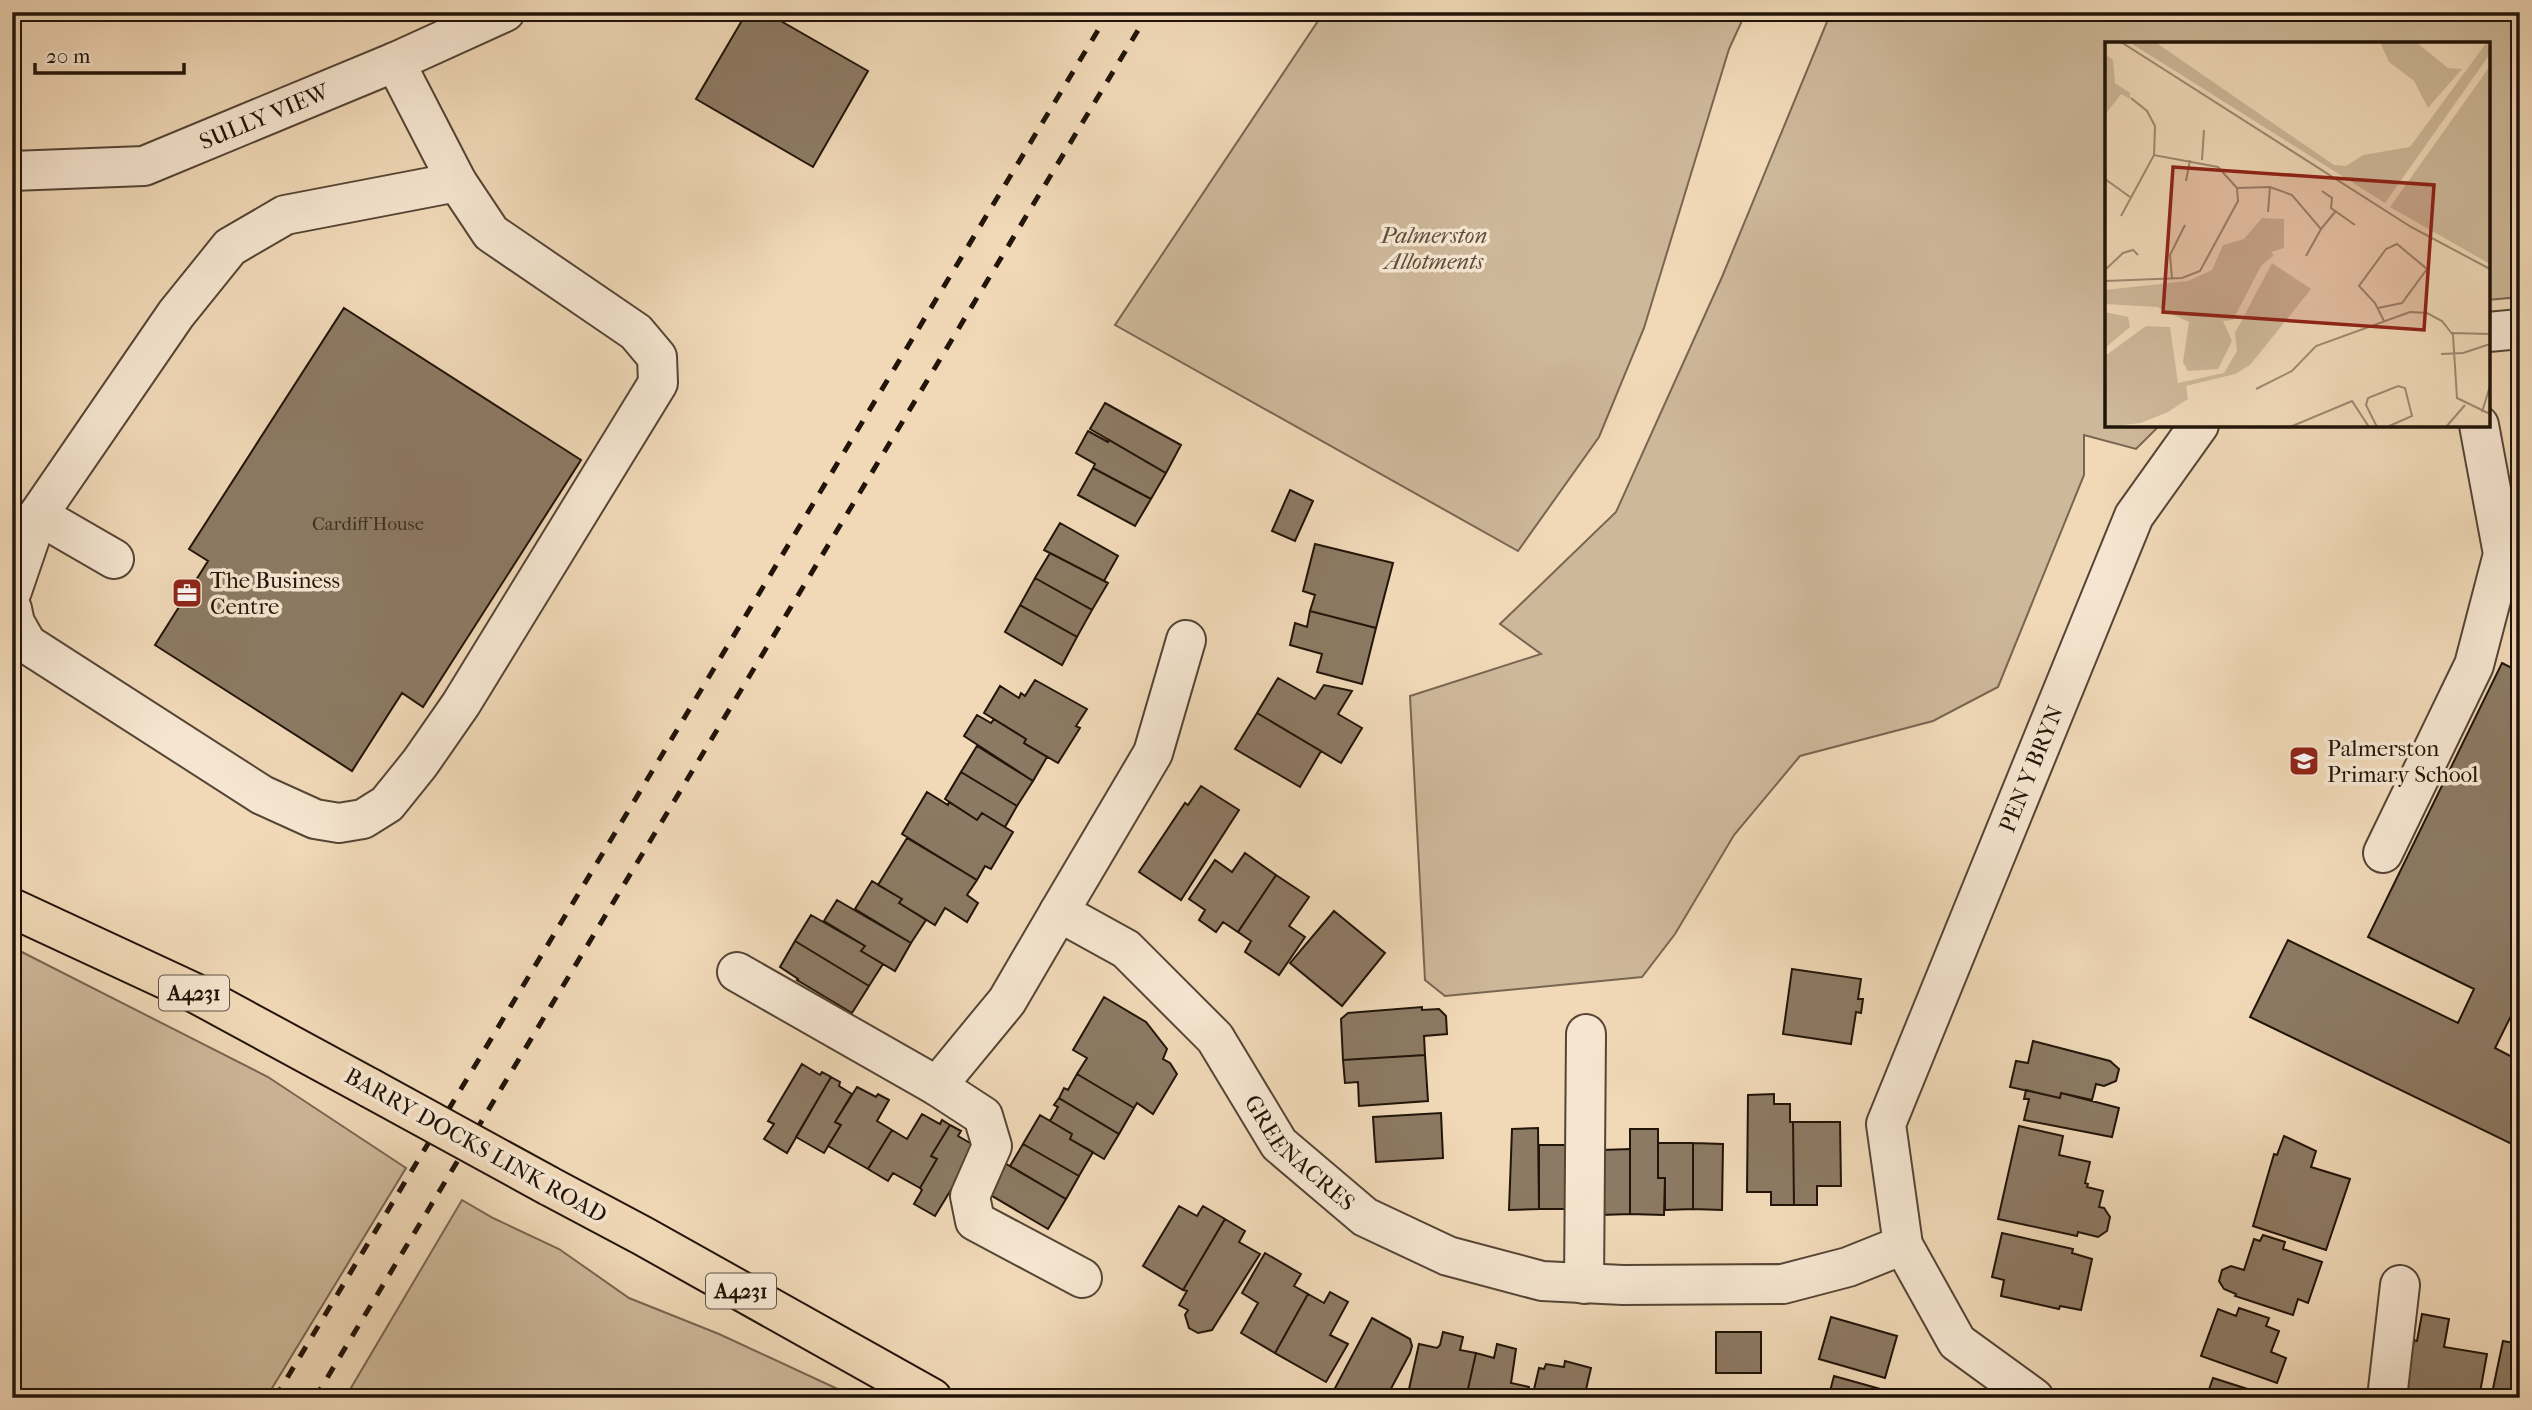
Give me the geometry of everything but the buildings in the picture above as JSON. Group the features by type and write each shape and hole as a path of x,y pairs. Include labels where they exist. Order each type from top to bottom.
{"main road":[{"name":"BARRY DOCKS LINK ROAD","path":"12,908 195,993 655,1243 932,1398"}],"street":[{"name":"SULLY VIEW","path":"12,171 144,166 395,62 505,12"},
{"path":"12,609 15,623 27,644 262,795 316,819 339,823 363,819 387,804 420,763 460,704 658,383 657,357 636,332 491,233 457,182 395,62"},
{"path":"12,591 38,515 176,314 230,247 285,215 457,182"},
{"path":"2490,332 2520,330"},
{"name":"PEN Y BRYN","path":"1903,1245 1886,1124 2134,516 2198,427"},
{"path":"2383,853 2474,665 2503,554 2479,427"},
{"path":"38,515 114,559"},
{"path":"937,1086 1007,1001 1153,753 1186,640"},
{"name":"GREENACRES","path":"1059,912 1126,949 1215,1038 1279,1144 1365,1217 1448,1256 1542,1281 1584,1284 1783,1284 1848,1267 1903,1245"},
{"path":"737,972 937,1086 983,1116 992,1146 970,1196 975,1221 1082,1278"},
{"path":"1584,1284 1586,1034"},
{"path":"1903,1245 1957,1342 2034,1398"},
{"path":"2387,1398 2400,1285"}],"green space":[{"name":"Palmerston Allotments","path":"1324,12 1746,12 1729,49 1644,328 1599,437 1518,551 1115,325"},
{"path":"1831,12 2520,12 2520,297 2490,300 2490,42 2105,42 2105,427 2158,427 2136,449 2084,435 2084,475 1998,687 1933,721 1800,756 1734,835 1675,934 1642,977 1445,996 1425,980 1410,696 1541,654 1500,624 1616,512 1722,277"},
{"path":"12,947 268,1077 406,1168 266,1398 12,1398"},
{"path":"462,1200 559,1249 629,1298 719,1334 857,1398 345,1398"}],"railway":[{"path":"275,1398 1109,12"},
{"path":"315,1398 1149,12"}],"place":[{"name":"The Business Centre","path":"187,593"},
{"name":"Palmerston Primary School","path":"2304,761"}]}
